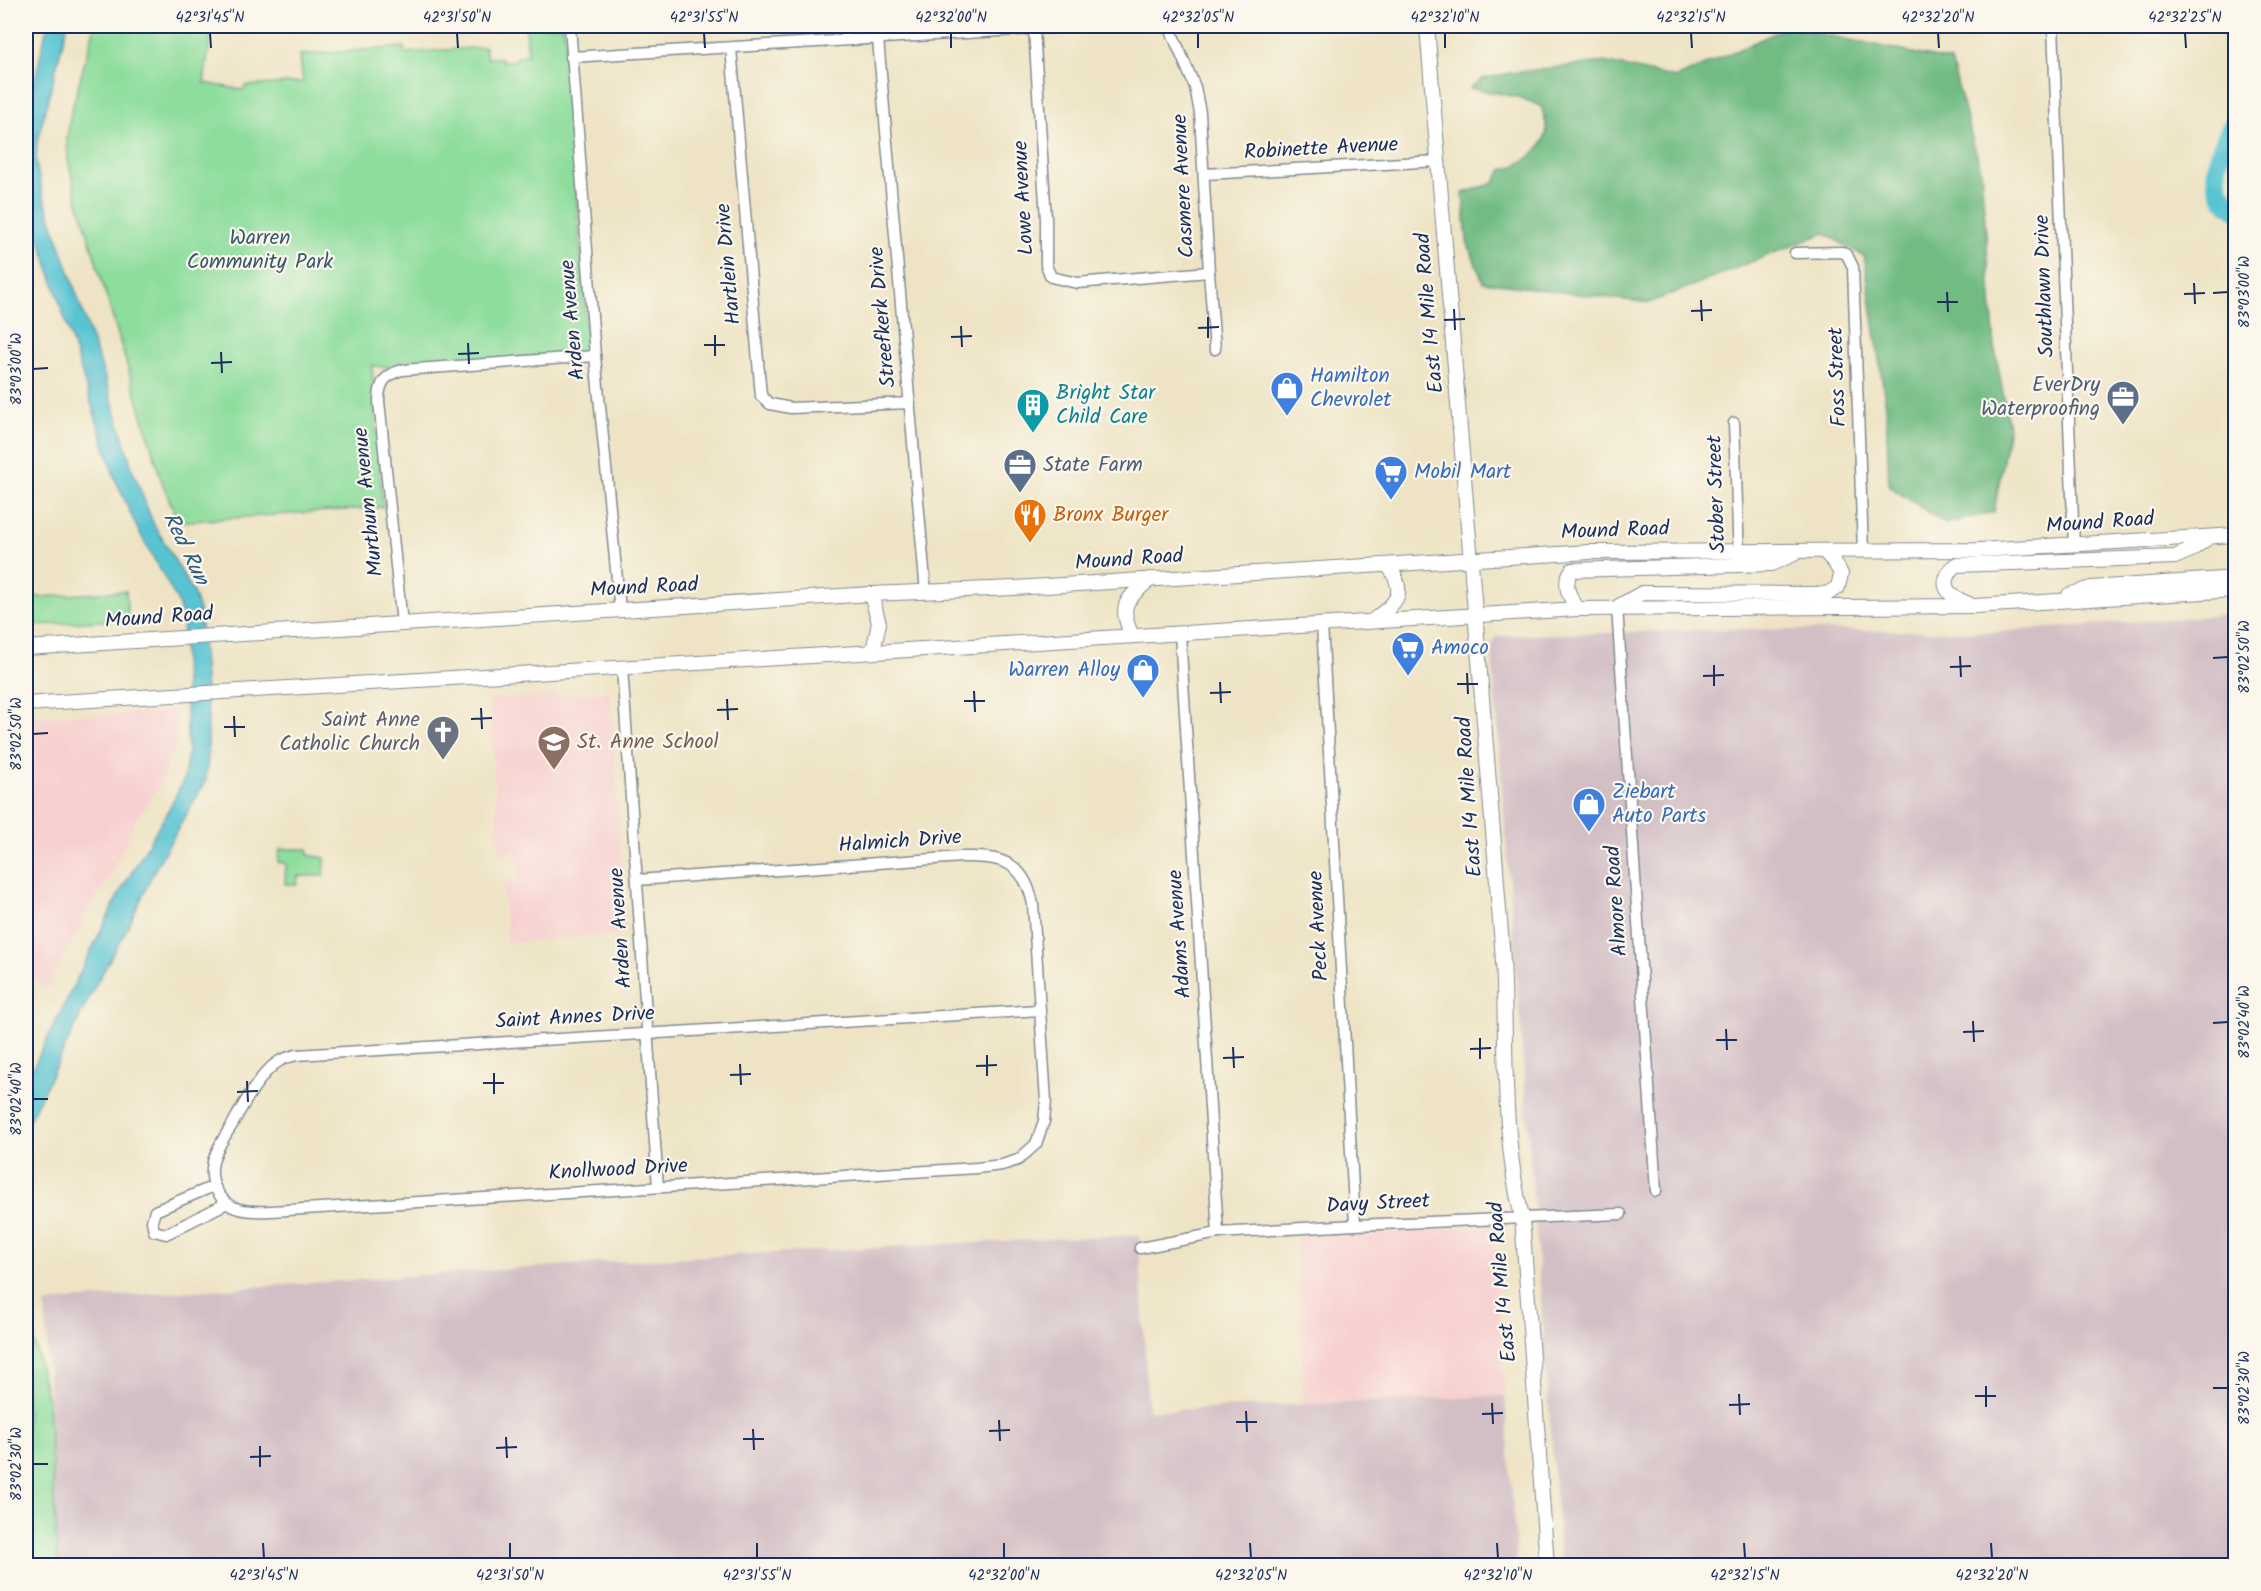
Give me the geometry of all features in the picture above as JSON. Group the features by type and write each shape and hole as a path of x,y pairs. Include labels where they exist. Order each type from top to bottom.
{"main road":[{"name":"East 14 Mile Road","path":"1428,26 1477,615 1501,943 1505,1066 1513,1180 1522,1217 1547,1566"},
{"name":"Mound Road","path":"26,648 871,594 1590,552 1739,557 1801,551 1979,550 2074,546 2235,535"},
{"path":"1974,606 1954,598 1948,592 1947,573 1954,565 2175,557 2191,550 2209,537"},
{"path":"1617,608 1642,593 1827,594 1838,587 1841,574 1835,562 1825,552"},
{"path":"1578,609 1569,597 1567,581 1572,570 1739,557"},
{"path":"1372,621 1392,606 1399,592 1396,576 1388,565"},
{"path":"2050,602 2091,588 2235,578"},
{"path":"1132,636 1124,618 1126,604 1150,579"},
{"path":"26,704 1578,609 1974,606 2235,590"},
{"path":"871,594 879,623 873,651"}],"street":[{"name":"Arden Avenue","path":"570,26 596,356 620,610"},
{"path":"846,26 846,40"},
{"path":"571,57 1081,26"},
{"name":"Casmere Avenue","path":"1169,26 1195,87 1200,113 1215,349"},
{"name":"Southlawn Drive","path":"2053,26 2074,546"},
{"name":"Lowe Avenue","path":"1034,29 1046,219 1046,265 1052,277 1077,283 1209,272"},
{"name":"Streefkerk Drive","path":"878,39 926,592"},
{"name":"Hartlein Drive","path":"731,48 761,396 770,404 791,408 910,402"},
{"name":"Robinette Avenue","path":"1205,174 1439,161"},
{"name":"Foss Street","path":"1795,253 1842,252 1847,255 1853,267 1863,552"},
{"name":"Murthum Avenue","path":"402,624 379,401 380,385 386,377 402,370 596,356"},
{"name":"Stober Street","path":"1734,423 1739,557"},
{"name":"Almore Road","path":"1617,608 1656,1191"},
{"name":"Peck Avenue","path":"1322,624 1355,1225"},
{"name":"Adams Avenue","path":"1180,634 1218,1233"},
{"name":"Arden Avenue","path":"622,667 658,1187"},
{"name":"Halmich Drive","path":"637,880 962,857 999,859 1018,870 1029,888 1033,904 1040,1010"},
{"name":"Saint Annes Drive","path":"214,1186 212,1171 218,1149 241,1108 266,1074 273,1066 285,1059 315,1053 1040,1010"},
{"name":"Knollwood Drive","path":"225,1204 242,1210 271,1211 1002,1165 1018,1160 1036,1144 1044,1121 1046,1101 1040,1010"},
{"path":"214,1186 225,1204 166,1234 154,1231 152,1221 155,1211 214,1186"},
{"name":"Davy Street","path":"1140,1248 1218,1233 1621,1214"}],"shaded area":[{"path":"2235,614 2235,1565 1561,1565 1492,653 1496,636 1741,629 1997,632"},
{"name":"St. Anne School","path":"610,692 626,933 507,943 502,881 518,879 517,852 499,853 489,699"},
{"path":"177,712 175,746 159,785 135,822 110,876 91,905 47,988 26,970 26,717"},
{"path":"1494,1226 1505,1396 1304,1404 1296,1237"},
{"path":"1139,1236 1148,1411 1505,1396 1517,1565 58,1565 45,1304 65,1300 671,1258"}],"green space":[{"name":"Warren Community Park","path":"95,26 212,26 204,83 243,90 245,86 303,82 300,55 404,47 405,53 485,47 487,58 501,58 502,62 517,60 518,56 528,55 526,26 562,26 566,53 588,349 585,352 398,368 372,366 383,507 178,522 162,482 78,201 68,160 67,139 71,112"},
{"path":"1788,27 1951,61 1981,171 1995,349 2009,427 1994,512 1946,524 1889,486 1886,407 1864,256 1824,233 1649,303 1483,282 1467,241 1463,193 1494,183 1502,170 1529,158 1543,141 1546,127 1541,106 1518,97 1470,88 1482,79 1510,73 1604,62 1676,78"},
{"path":"126,591 128,619 26,626 26,598"},
{"path":"280,849 308,849 308,855 325,858 324,876 298,876 297,884 285,884 286,864 278,862"},
{"path":"26,1289 27,1312 48,1401 58,1565 26,1565"}],"water":[{"name":"Red Run","path":"47,26 67,26 37,142 36,163 42,192 106,381 132,468 153,523 193,592 200,614 208,718 208,756 206,780 155,869 26,1127 26,1082 119,894 168,811 184,779 188,751 182,616 177,600 138,530 114,476 27,198 26,120"}],"waterway":[{"path":"2232,26 2236,31"},
{"path":"2236,120 2227,137 2217,167 2218,187 2226,201 2236,209"}],"place":[{"name":"Hamilton Chevrolet","path":"1287,417"},
{"name":"EverDry Waterproofing","path":"2123,426"},
{"name":"Bright Star Child Care","path":"1033,434"},
{"name":"State Farm","path":"1020,494"},
{"name":"Mobil Mart","path":"1391,501"},
{"name":"Bronx Burger","path":"1030,544"},
{"name":"Amoco","path":"1408,677"},
{"name":"Warren Alloy","path":"1143,699"},
{"name":"Saint Anne Catholic Church","path":"443,761"},
{"name":"St. Anne School","path":"554,771"},
{"name":"Ziebart Auto Parts","path":"1589,833"}]}
